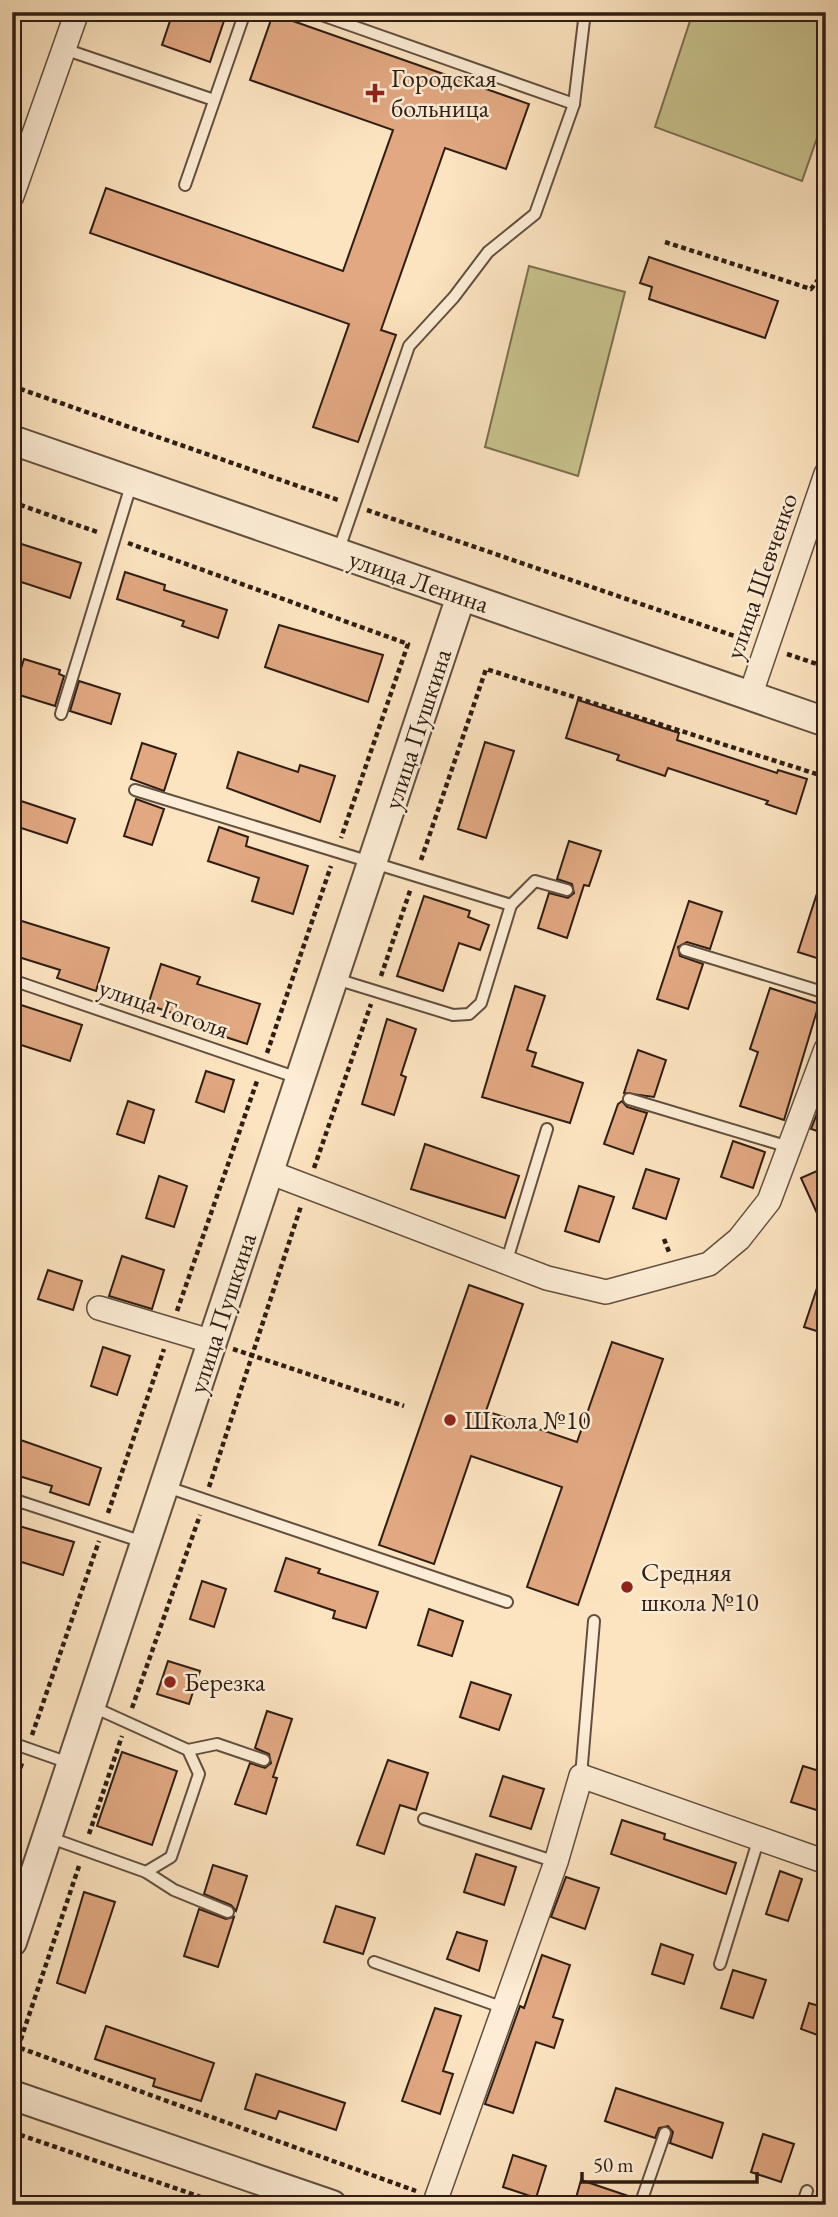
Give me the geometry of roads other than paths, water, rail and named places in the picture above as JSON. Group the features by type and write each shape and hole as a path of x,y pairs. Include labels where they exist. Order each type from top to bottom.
{"street":[{"path":"12,196 75,13"},
{"name":"улица Ленина","path":"12,440 826,722"},
{"name":"улица Шевченко","path":"750,696 826,474"},
{"name":"улица Пушкина","path":"12,1942 461,596"},
{"path":"269,1172 507,1260 547,1278 606,1292 709,1264 739,1239 769,1201 826,1049"},
{"path":"99,1308 213,1342"},
{"path":"435,2202 555,1862 581,1776 826,1862"},
{"path":"12,2095 332,2205"}],"lane":[{"path":"185,185 245,12"},
{"path":"313,12 574,104"},
{"path":"338,553 410,346 454,297 488,252 536,214 574,104 585,12"},
{"path":"64,49 214,100"},
{"path":"61,714 132,482"},
{"path":"135,790 511,905"},
{"path":"334,979 453,1015 469,1014 481,1003 511,905 535,881 567,890"},
{"path":"685,950 826,993"},
{"name":"улица Гоголя","path":"12,980 300,1079"},
{"path":"629,1099 789,1147"},
{"path":"507,1260 547,1129"},
{"path":"164,1486 507,1602"},
{"path":"12,1499 146,1543"},
{"path":"581,1776 594,1622"},
{"path":"91,1706 188,1751 217,1744 264,1760"},
{"path":"12,1743 72,1764"},
{"path":"146,1872 172,1857 199,1774 188,1751"},
{"path":"425,1819 555,1862"},
{"path":"47,1837 146,1872 174,1890 228,1912"},
{"path":"720,1964 759,1838"},
{"path":"374,1962 504,2008"},
{"path":"640,2205 665,2133"},
{"path":"802,2205 807,2191"}],"place":[{"name":"Городская больница","path":"375,93"},
{"name":"Школа №10","path":"450,1420"},
{"name":"Средняя школа №10","path":"627,1587"},
{"name":"Березка","path":"170,1682"}]}
